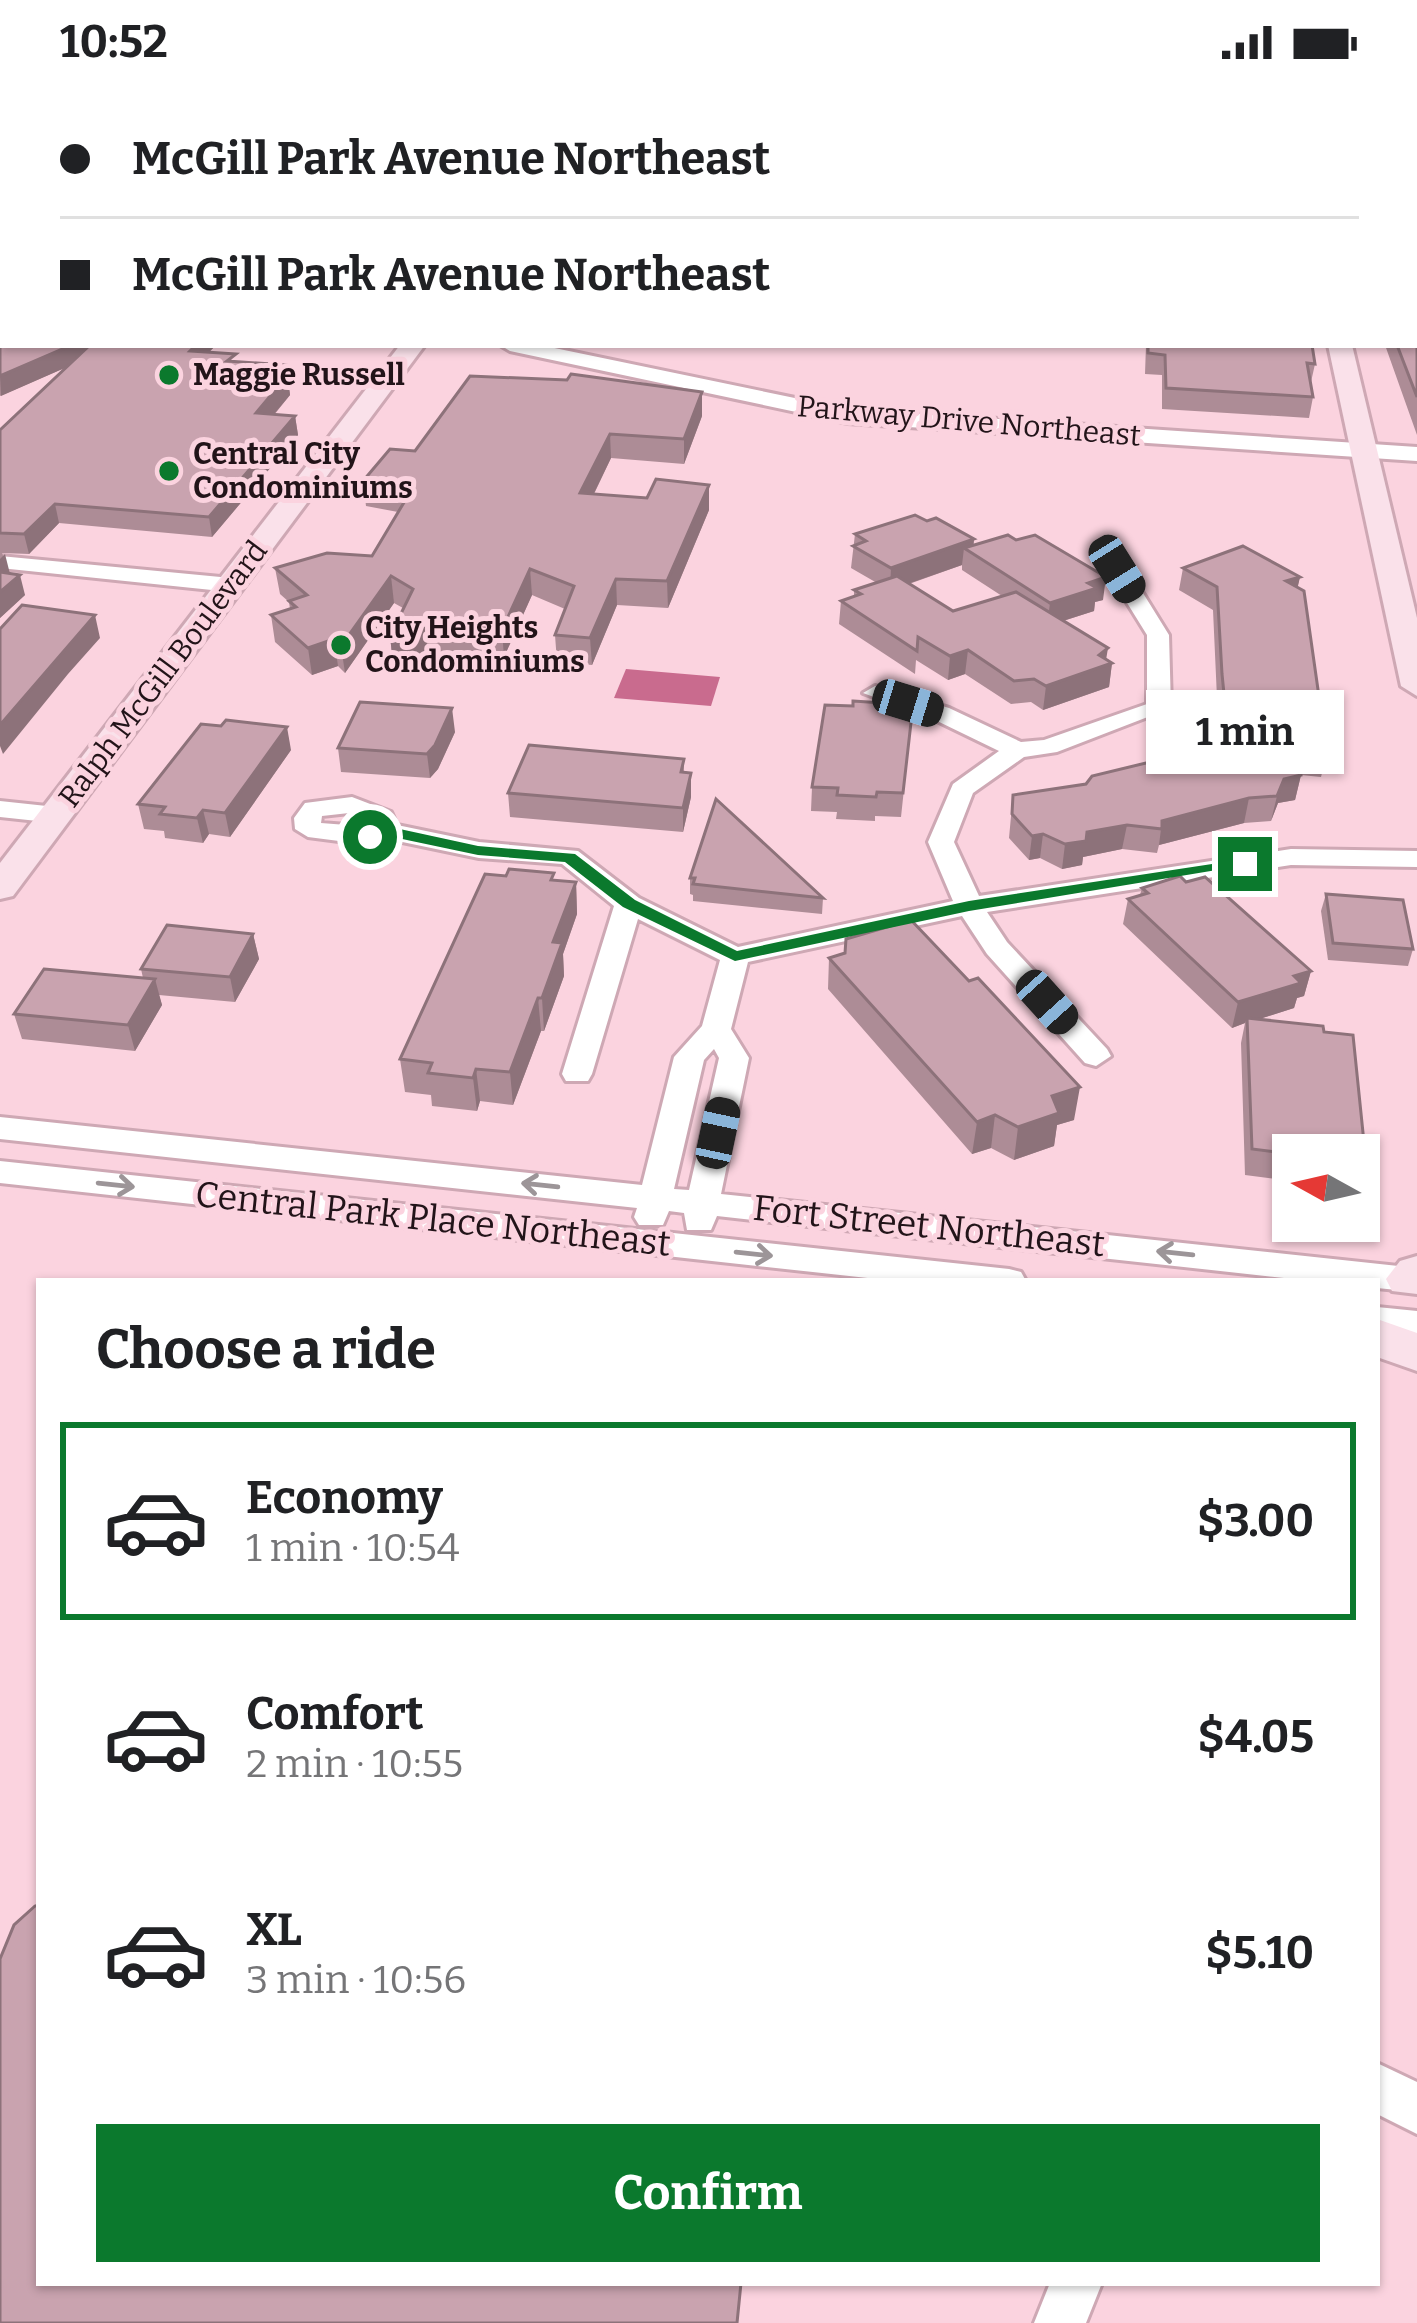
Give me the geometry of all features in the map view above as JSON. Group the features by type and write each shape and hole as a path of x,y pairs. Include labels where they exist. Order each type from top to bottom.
{"main road":[{"name":"Ralph McGill Boulevard","path":"0,888 411,348"},
{"path":"1341,348 1417,686"},
{"path":"1380,1338 1417,1353"}],"street":[{"name":"Parkway Drive Northeast","path":"524,348 848,416 1417,454"},
{"path":"0,562 231,585"},
{"path":"1096,1056 997,948 969,906 940,842 962,789 1017,750 1048,747 1159,708 1158,635 1117,569"},
{"path":"875,693 940,713 1017,750"},
{"path":"0,809 56,815"},
{"path":"386,831 478,850 569,857 629,904 735,956 969,906 1291,856 1417,859"},
{"path":"577,1074 629,904"},
{"path":"643,1242 689,1058 716,1029 735,956"},
{"path":"694,1248 734,1058 716,1029"},
{"name":"Central Park Place Northeast","path":"0,1128 656,1197"},
{"name":"Central Park Place Northeast","path":"0,1172 980,1278"},
{"name":"Fort Street Northeast","path":"656,1197 1325,1278"},
{"name":"Fort Street Northeast","path":"1380,1285 1415,1289"},
{"path":"1380,1317 1415,1289"},
{"path":"1380,2089 1417,2108"},
{"path":"1060,2323 1075,2286"}],"shaded area":[{"path":"626,669 720,677 711,706 614,698"}],"building":[{"path":"0,348 65,348 0,376"},
{"path":"87,348 193,348 190,351 236,354 227,361 286,365 277,376 287,376 256,413 295,416 209,517 55,504 24,534 0,533 0,430"},
{"path":"1148,348 1312,348 1315,364 1307,363 1313,397 1166,388 1165,355 1148,353"},
{"path":"1398,348 1417,348 1417,397"},
{"path":"571,374 702,392 684,439 610,434 580,493 647,498 656,479 709,485 667,581 616,579 590,638 555,635 574,586 530,569 502,630 425,625 390,636 413,589 391,576 341,646 334,639 308,648 271,615 296,607 289,601 307,595 275,568 327,553 372,556 412,489 363,481 390,449 415,451 470,376 567,380"},
{"path":"915,515 927,521 936,518 974,539 891,568 853,546 866,541 855,534"},
{"path":"1008,535 1016,540 1035,535 1106,577 1088,583 1097,588 1050,603 964,548"},
{"path":"1243,546 1300,577 1286,581 1304,591 1327,753 1298,750 1301,775 1284,779 1277,796 1249,798 1162,821 1162,829 1127,825 1087,832 1086,841 1065,844 1043,834 1032,836 1012,814 1013,795 1086,784 1092,776 1150,762 1165,766 1204,760 1204,751 1232,744 1217,587 1183,568"},
{"path":"0,572 20,575 0,592"},
{"path":"897,576 953,611 1016,592 1108,648 1099,655 1112,663 1046,686 1034,679 1014,681 968,650 950,656 918,637 917,651 841,601 861,594 854,590"},
{"path":"22,605 95,615 0,725 0,629"},
{"path":"853,701 913,705 903,793 837,795 838,788 812,787 825,705 853,706"},
{"path":"360,702 452,708 427,754 338,748"},
{"path":"226,720 287,727 225,813 203,810 197,818 160,814 165,807 138,804 201,724 221,726"},
{"path":"529,745 684,759 681,772 691,773 683,808 508,793"},
{"path":"716,799 823,898 693,884 695,878 690,878"},
{"path":"509,869 554,873 551,880 576,882 553,942 562,943 542,998 538,998 510,1072 476,1069 473,1078 428,1073 432,1063 400,1059 485,874 506,876"},
{"path":"1180,876 1186,882 1205,877 1311,971 1294,976 1301,983 1238,1002 1128,899 1148,893 1142,888"},
{"path":"1326,894 1403,900 1413,949 1333,943"},
{"path":"911,920 969,981 978,978 1080,1087 1052,1096 1059,1113 1018,1127 995,1115 977,1122 829,958 845,953 846,939"},
{"path":"167,925 253,934 230,977 141,969"},
{"path":"44,969 155,979 128,1025 14,1014"},
{"path":"1247,1018 1323,1026 1324,1032 1353,1035 1363,1134 1272,1134 1272,1151 1252,1149"},
{"path":"35,1906 36,2286 741,2286 737,2323 0,2323 0,1959 14,1925"}],"place":[{"name":"Maggie Russell","path":"169,375"},
{"name":"Central City Condominiums","path":"169,471"},
{"name":"City Heights Condominiums","path":"341,645"}],"route":[{"path":"370,837 386,831 478,850 569,857 629,904 735,956 969,906 1245,864"}]}
